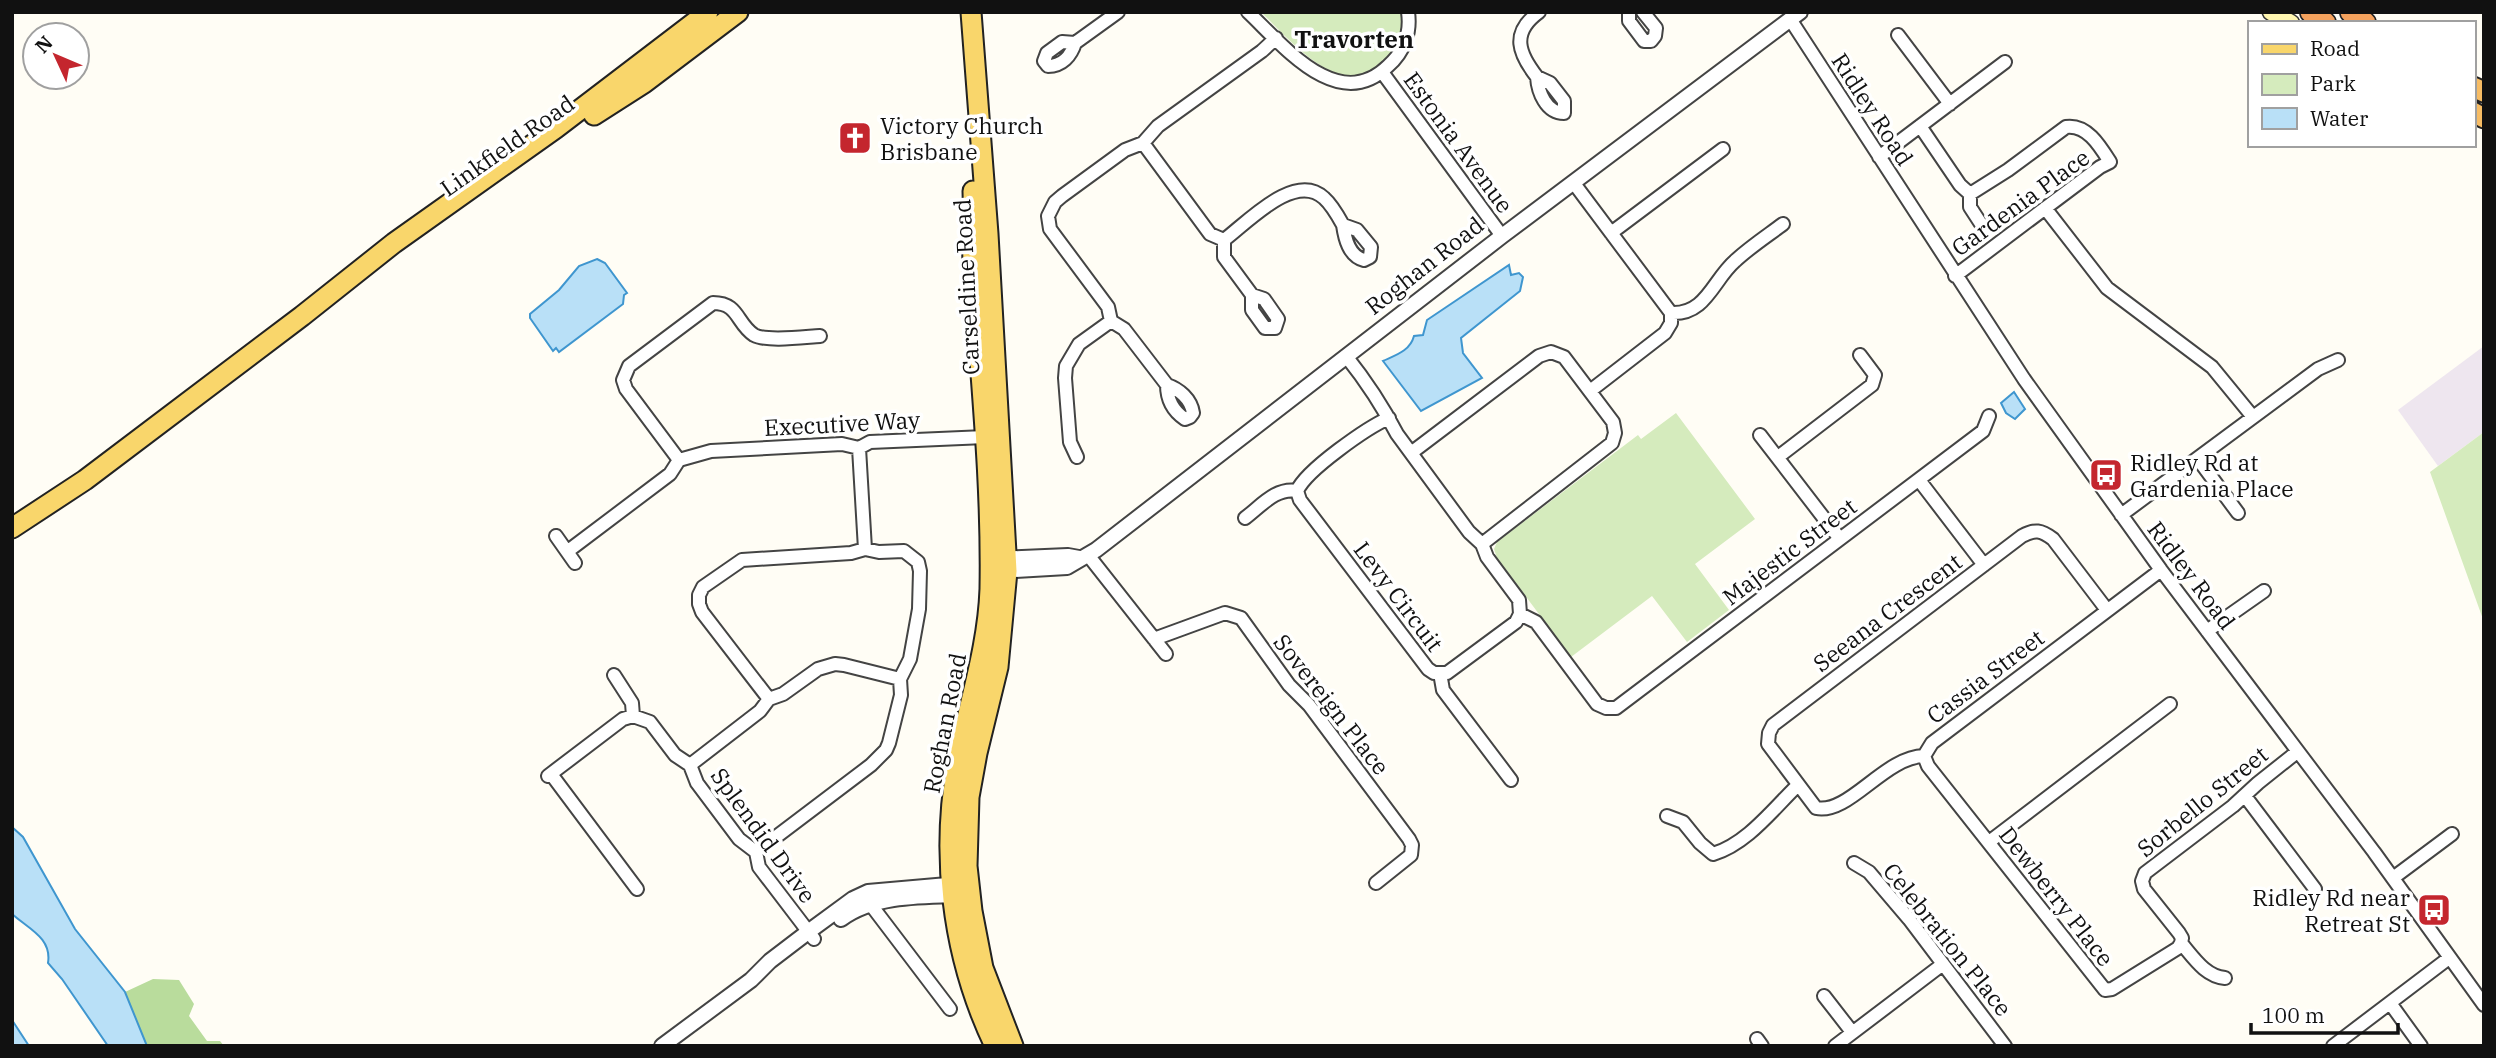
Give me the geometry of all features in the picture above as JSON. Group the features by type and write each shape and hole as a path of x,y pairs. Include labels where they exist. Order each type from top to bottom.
{"main road":[{"name":"Linkfield Road","path":"12,528 85,480 394,243 556,128 708,12"},
{"name":"Linkfield Road","path":"302,316 644,82 738,12"},
{"name":"Carseldine Road","path":"958,12 973,195 973,261 985,437 998,565"},
{"name":"Carseldine Road","path":"971,12 988,234 998,565"},
{"path":"2271,12 2287,21"},
{"name":"Roghan Road","path":"960,889 950,838 954,787 962,740 983,656 998,565"},
{"path":"960,889 967,971 995,1046"},
{"path":"960,889 983,968 1013,1046"}],"street":[{"path":"1075,43 1118,12"},
{"path":"1248,12 1312,72 1328,80 1344,82 1360,82 1374,78 1382,72 1403,49 1409,21 1408,12"},
{"path":"1536,78 1520,51 1520,40 1523,29 1539,12"},
{"path":"1629,12 1629,22 1644,41 1651,41 1656,36 1656,28 1643,12"},
{"name":"Roghan Road","path":"998,565 1067,567 1084,556 1210,463 1502,236 1795,16"},
{"name":"Ridley Road","path":"1795,16 1879,157 2024,379 2161,570 2393,878 2484,1005"},
{"path":"1898,36 1950,104"},
{"path":"1167,385 1124,329 1111,321 1108,307 1051,229 1048,216 1062,195 1125,150 1143,144 1158,126 1276,38"},
{"path":"1879,157 2005,62"},
{"name":"Estonia Avenue","path":"1382,72 1502,236"},
{"path":"1920,126 1969,194 1970,207 1984,230"},
{"name":"Gardenia Place","path":"1955,276 2110,162 2088,133 2080,128 2066,127 2008,170 1969,194"},
{"path":"1143,144 1210,234 1224,240"},
{"path":"1611,233 1723,149"},
{"path":"1573,182 1671,313 1671,323 1665,333 1590,391"},
{"path":"1224,240 1287,192 1303,188 1314,191 1325,199 1343,225"},
{"path":"2045,208 2108,288 2213,367 2253,417"},
{"path":"1671,313 1691,310 1707,297 1732,263 1783,224"},
{"path":"1224,240 1224,257 1252,295"},
{"path":"568,551 670,474 680,460 626,389 623,380 629,366 713,303 723,303 731,307 748,329 763,338 820,336"},
{"path":"1077,457 1070,442 1066,366 1079,344 1111,321"},
{"path":"1411,453 1545,353 1558,353 1564,357 1613,422 1615,433 1612,443 1482,544"},
{"path":"1778,457 1872,385 1875,375 1860,355"},
{"path":"1346,356 1375,394 1396,434 1469,531 1482,544 1487,558 1519,600 1520,614"},
{"path":"2121,515 2318,369 2338,360"},
{"name":"Majestic Street","path":"1520,614 1536,622 1597,704 1616,708 1983,431 1989,416"},
{"path":"1245,518 1279,492 1287,489 1297,491 1305,477 1375,424 1389,418"},
{"path":"1760,435 1840,539"},
{"name":"Executive Way","path":"680,460 711,451 842,444 859,448 870,442 985,437"},
{"path":"859,448 865,549"},
{"path":"2197,459 2238,513"},
{"path":"1919,480 1984,565"},
{"name":"Levy Circuit","path":"1297,491 1300,500 1428,669 1440,673 1451,671 1516,622 1520,614"},
{"name":"Seeana Crescent","path":"1834,808 1816,808 1798,785 1768,744 1773,725 2022,536 2033,530 2043,532 2053,539 2107,610"},
{"path":"556,536 575,563"},
{"path":"756,852 879,758 889,743 901,695 900,679 910,659 919,609 918,562 904,551 879,552 865,549 851,553 742,560 703,587 699,595 702,612 769,699"},
{"path":"1084,556 1166,654"},
{"name":"Cassia Street","path":"1834,808 1894,764 1908,758 1924,756 1932,743 2161,570"},
{"path":"2207,631 2263,591"},
{"name":"Sovereign Place","path":"1154,639 1225,613 1241,618 1289,685 1309,705 1409,839 1412,845 1410,855 1376,883"},
{"path":"690,765 760,711 769,699 783,694 818,669 835,664 900,679"},
{"path":"1440,673 1443,690 1511,780"},
{"path":"614,676 632,703 633,716 623,719 550,775 638,889"},
{"path":"1989,842 2170,704"},
{"name":"Splendid Drive","path":"633,716 650,722 675,755 690,765 697,783 738,839 756,852 759,867 811,936"},
{"name":"Sorbello Street","path":"2225,978 2215,977 2207,971 2181,943 2179,933 2144,888 2142,881 2145,873 2297,752"},
{"name":"Dewberry Place","path":"1924,756 1928,766 2105,990 2112,989 2178,948 2181,943"},
{"path":"1667,816 1683,822 1713,854 1740,841 1798,785"},
{"path":"2245,796 2315,889"},
{"path":"2393,878 2452,834"},
{"name":"Celebration Place","path":"1854,863 1869,872 1909,919 2005,1046"},
{"path":"662,1046 751,980 770,961 867,899 960,889"},
{"path":"867,899 950,1009"},
{"path":"2333,1046 2449,958"},
{"path":"1835,1046 1943,964"},
{"path":"1824,996 1852,1032"},
{"path":"2390,1003 2421,1046"}],"shaded area":[{"path":"2484,346 2484,432 2438,466 2398,410"}],"green space":[{"path":"1261,12 1402,12 1402,26 1397,45 1385,61 1369,73 1352,76 1335,73 1318,64"},
{"path":"1676,413 1755,519 1695,564 1729,610 1687,642 1652,596 1571,657 1497,558 1494,549 1497,542 1638,435 1641,439"},
{"path":"2484,432 2484,622 2430,472"},
{"path":"153,979 179,980 194,1004 189,1016 207,1041 220,1041 224,1046 147,1046 125,992"}],"water":[{"path":"597,259 605,263 627,293 624,295 623,304 559,352 556,348 553,351 530,318 530,314 559,290 579,266"},
{"path":"1509,265 1511,275 1519,273 1523,277 1520,291 1461,338 1463,353 1482,378 1421,411 1383,361 1406,349 1414,336 1423,335 1427,320"},
{"path":"2014,392 2025,409 2015,419 2006,413 2001,403"},
{"path":"12,827 23,837 75,929 125,992 147,1046 108,1046 48,963 43,940 12,914"},
{"path":"12,1020 29,1046 12,1046"}],"place":[{"name":"Victory Church Brisbane","path":"855,138"},
{"name":"Ridley Rd at Gardenia Place","path":"2106,475"},
{"name":"Ridley Rd near Retreat St","path":"2434,910"}],"district":[{"name":"Travorten","path":"1354,39"}]}
